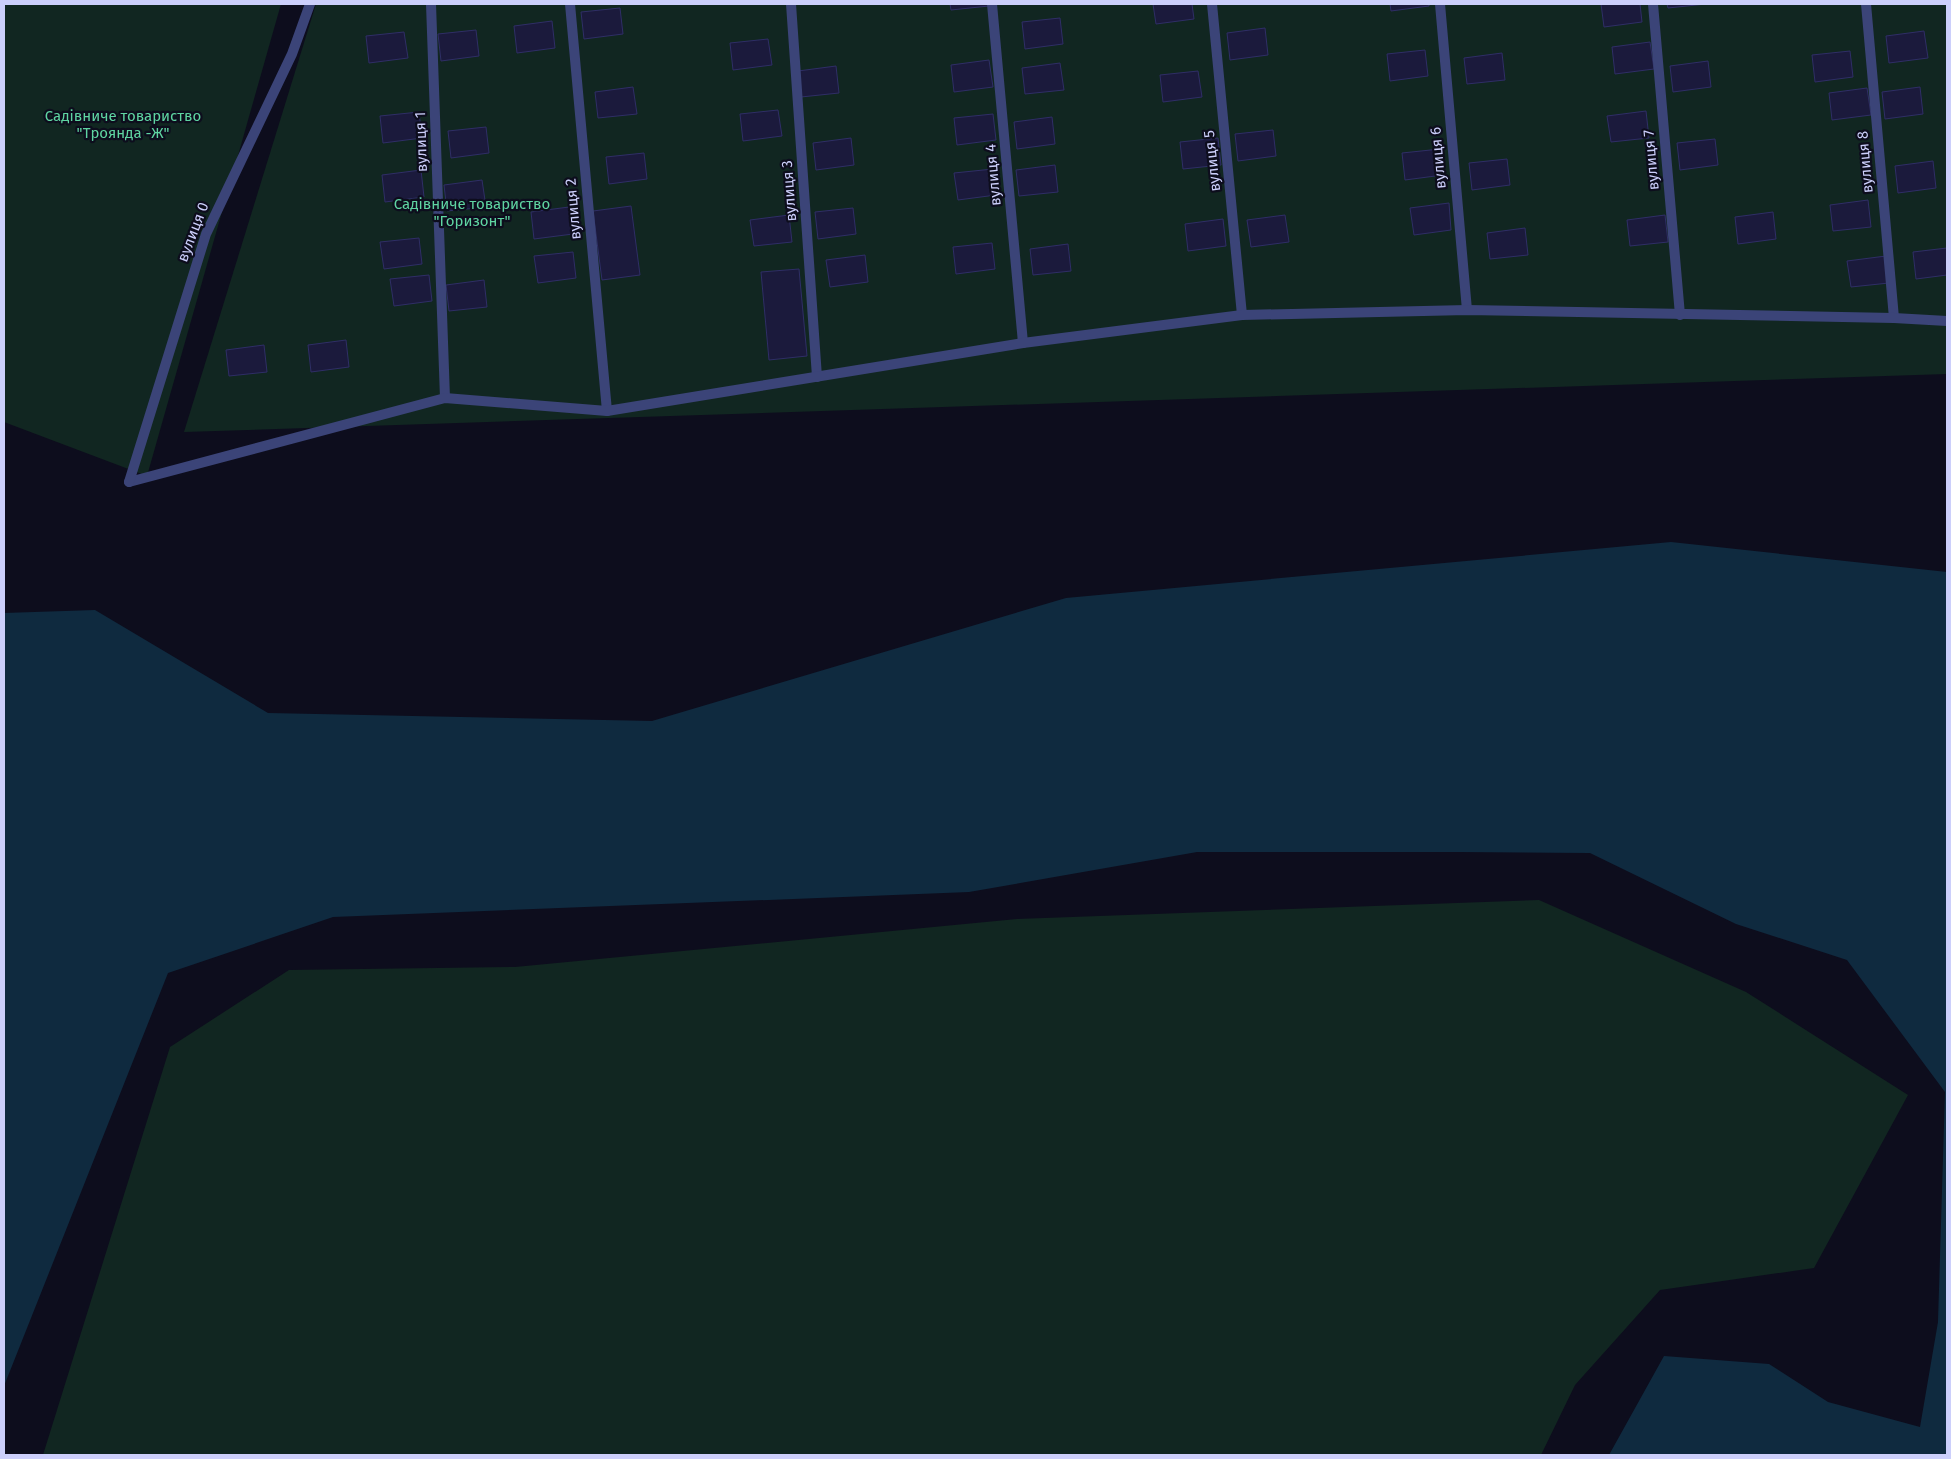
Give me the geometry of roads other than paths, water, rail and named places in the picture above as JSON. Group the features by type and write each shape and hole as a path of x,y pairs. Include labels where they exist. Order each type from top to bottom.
{"street":[{"name":"вулиця 0","path":"310,4 292,54 206,234 129,482 445,398"},
{"name":"вулиця 1","path":"431,4 445,398"},
{"name":"вулиця 2","path":"570,4 607,411"},
{"name":"вулиця 3","path":"791,4 816,377"},
{"name":"вулиця 4","path":"992,4 1023,343"},
{"name":"вулиця 5","path":"1212,4 1242,315"},
{"name":"вулиця 6","path":"1440,4 1467,310"},
{"name":"вулиця 7","path":"1653,4 1680,315"},
{"name":"вулиця 8","path":"1866,4 1894,318"},
{"path":"445,398 607,411 1023,343 1242,315 1467,310 1894,318 1947,322"}],"water":[{"path":"1671,542 1947,572 1947,1455 1609,1455 1664,1356 1769,1364 1828,1402 1920,1427 1938,1322 1945,1092 1847,960 1736,924 1590,853 1197,852 969,892 333,917 168,973 4,1386 4,613 95,610 268,713 652,721 1066,598"}],"park label":[{"name":"Садівниче товариство \"Троянда -Ж\"","path":"123,124"},
{"name":"Садівниче товариство \"Горизонт\"","path":"472,212"}]}
